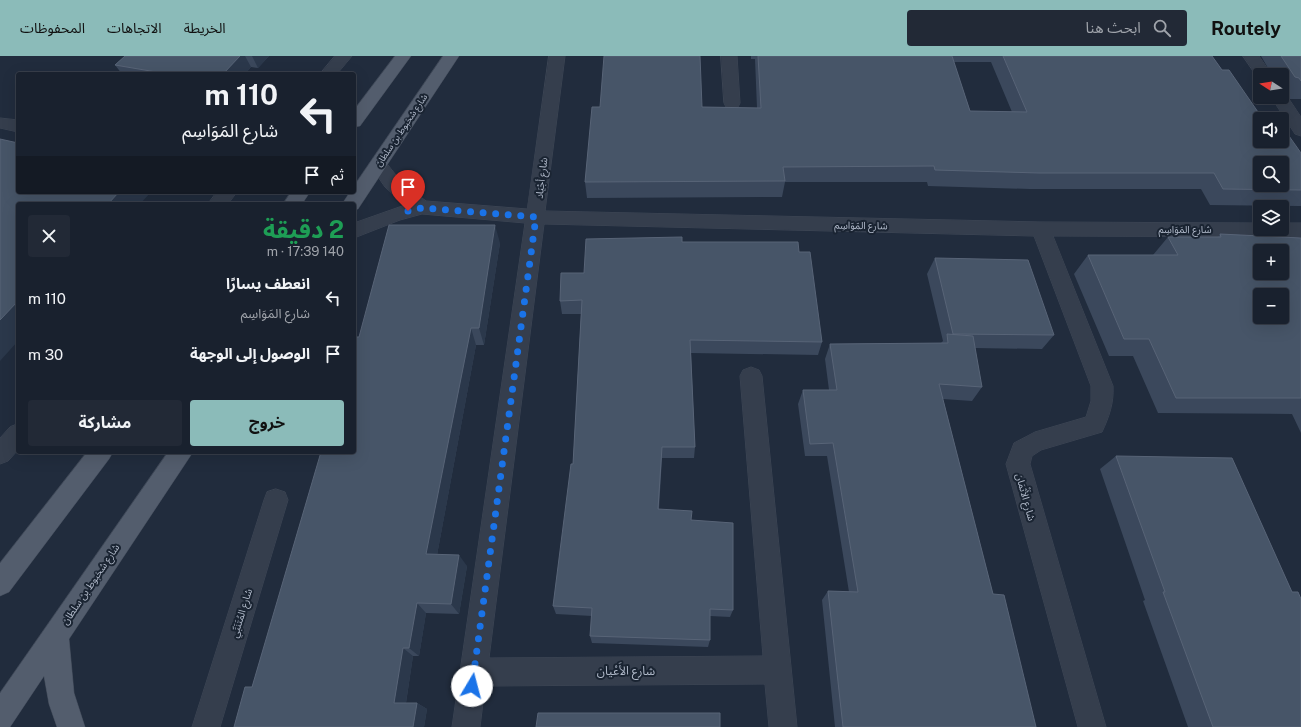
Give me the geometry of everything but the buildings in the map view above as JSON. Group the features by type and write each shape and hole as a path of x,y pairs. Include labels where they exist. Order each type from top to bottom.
{"main road":[{"path":"356,119 403,56"},
{"name":"شارع شخبوط بن سلطان","path":"351,202 452,56"},
{"path":"294,202 300,194"},
{"path":"0,583 99,454"},
{"name":"شارع شخبوط بن سلطان","path":"0,717 180,454"},
{"path":"56,635 57,669 61,704 71,727"}],"street":[{"path":"330,72 344,56"},
{"name":"شارع أجْيَاد","path":"466,727 557,56"},
{"path":"729,56 732,103"},
{"path":"1251,56 1259,68"},
{"path":"1284,104 1301,130"},
{"path":"0,123 16,126"},
{"path":"378,164 395,188 422,208"},
{"path":"219,202 226,194"},
{"name":"شارع المَوَاسِم","path":"356,230 394,215 422,208 536,217 1041,229 1301,230"},
{"name":"شارع الأَثْمَان","path":"1041,229 1102,386 1103,399 1100,412 1094,425 1035,442 1022,450 1018,464 1092,727"},
{"path":"751,376 783,727"},
{"name":"شارع المُتَنَبِّي","path":"206,727 276,500"},
{"name":"شارع الأَعْيان","path":"474,672 778,670"}],"route":[{"path":"408,211 422,208 536,217 472,686"}]}
